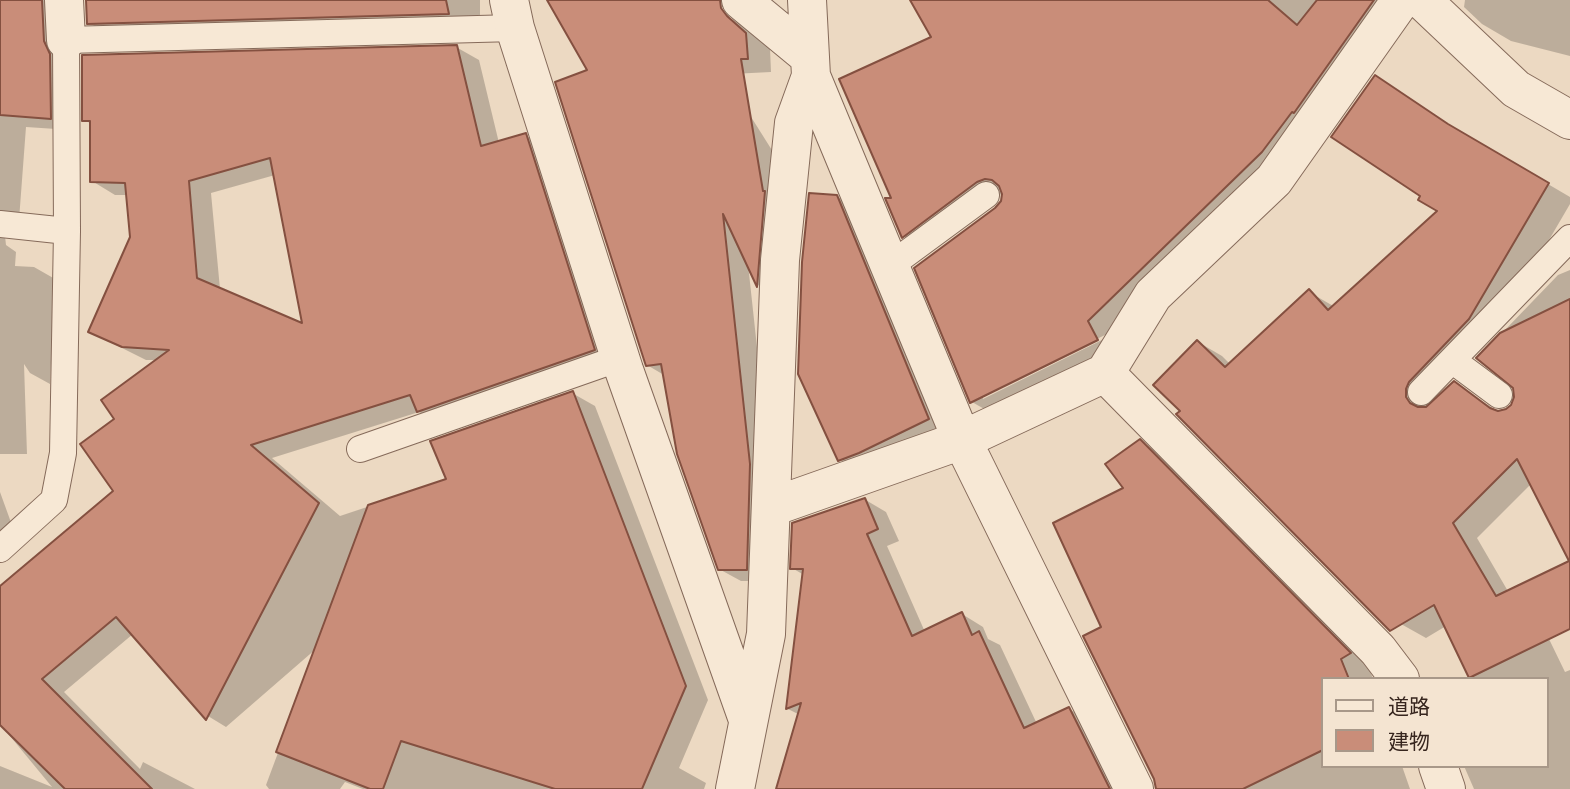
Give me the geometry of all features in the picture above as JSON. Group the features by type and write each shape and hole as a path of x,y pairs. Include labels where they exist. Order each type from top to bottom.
{"street":[{"path":"64,0 66,40"},
{"path":"741,0 810,66 962,440 1133,789"},
{"path":"735,789 765,634 780,260 794,123 810,66 807,0"},
{"path":"772,507 962,440 1105,373 1153,295 1274,180 1401,0"},
{"path":"1422,0 1516,89 1570,120"},
{"path":"512,14 620,358 747,717"},
{"path":"1105,373 1378,650 1399,677"},
{"path":"1439,768 1446,789"}],"lane":[{"path":"0,549 54,500 63,453 67,231 66,40 512,14"},
{"path":"891,265 986,195"},
{"path":"0,224 67,231"},
{"path":"1421,392 1570,238"},
{"path":"360,449 620,358"},
{"path":"1452,360 1499,395"}],"building":[{"path":"0,0 42,0 44,41 50,54 51,119 0,115"},
{"path":"86,0 446,0 449,14 87,24"},
{"path":"547,0 720,0 721,8 727,16 746,33 748,59 741,59 765,191 757,287 723,214 750,464 747,570 718,570 677,454 661,364 646,366 555,82 587,70"},
{"path":"910,0 1268,0 1297,25 1317,0 1374,0 1294,113 1292,112 1262,152 1088,321 1098,340 970,403 914,268 995,208 1001,201 999,186 992,180 977,182 902,238 885,198 891,198 839,79 931,37"},
{"path":"457,45 481,146 526,133 595,350 417,412 410,395 251,445 319,503 206,720 116,617 42,679 152,789 65,789 0,725 0,586 113,491 80,444 114,419 101,400 169,350 122,347 88,332 130,237 125,183 90,182 90,121 82,121 82,55","holes":["270,158 302,323 197,278 189,181"]},
{"path":"1375,75 1448,124 1549,183 1469,319 1409,382 1406,397 1410,403 1426,407 1454,381 1490,408 1498,411 1506,409 1514,397 1513,388 1476,358 1500,333 1570,299 1570,629 1471,677 1469,677 1434,605 1390,631 1176,414 1180,411 1153,385 1197,340 1225,367 1309,289 1328,310 1437,211 1418,200 1420,196 1331,137","holes":["1517,459 1569,561 1496,596 1453,523"]},
{"path":"809,193 837,195 929,419 838,461 798,374 802,262"},
{"path":"573,391 686,686 642,789 555,789 401,741 383,789 370,789 276,752 368,505 446,479 430,441"},
{"path":"1140,439 1351,653 1341,659 1348,677 1322,677 1322,750 1243,789 1156,789 1154,779 1083,636 1101,627 1053,523 1123,488 1105,464"},
{"path":"865,498 878,529 867,534 912,636 962,612 972,635 979,631 1024,728 1069,707 1110,789 776,789 801,703 786,709 803,569 790,569 792,523"}]}
